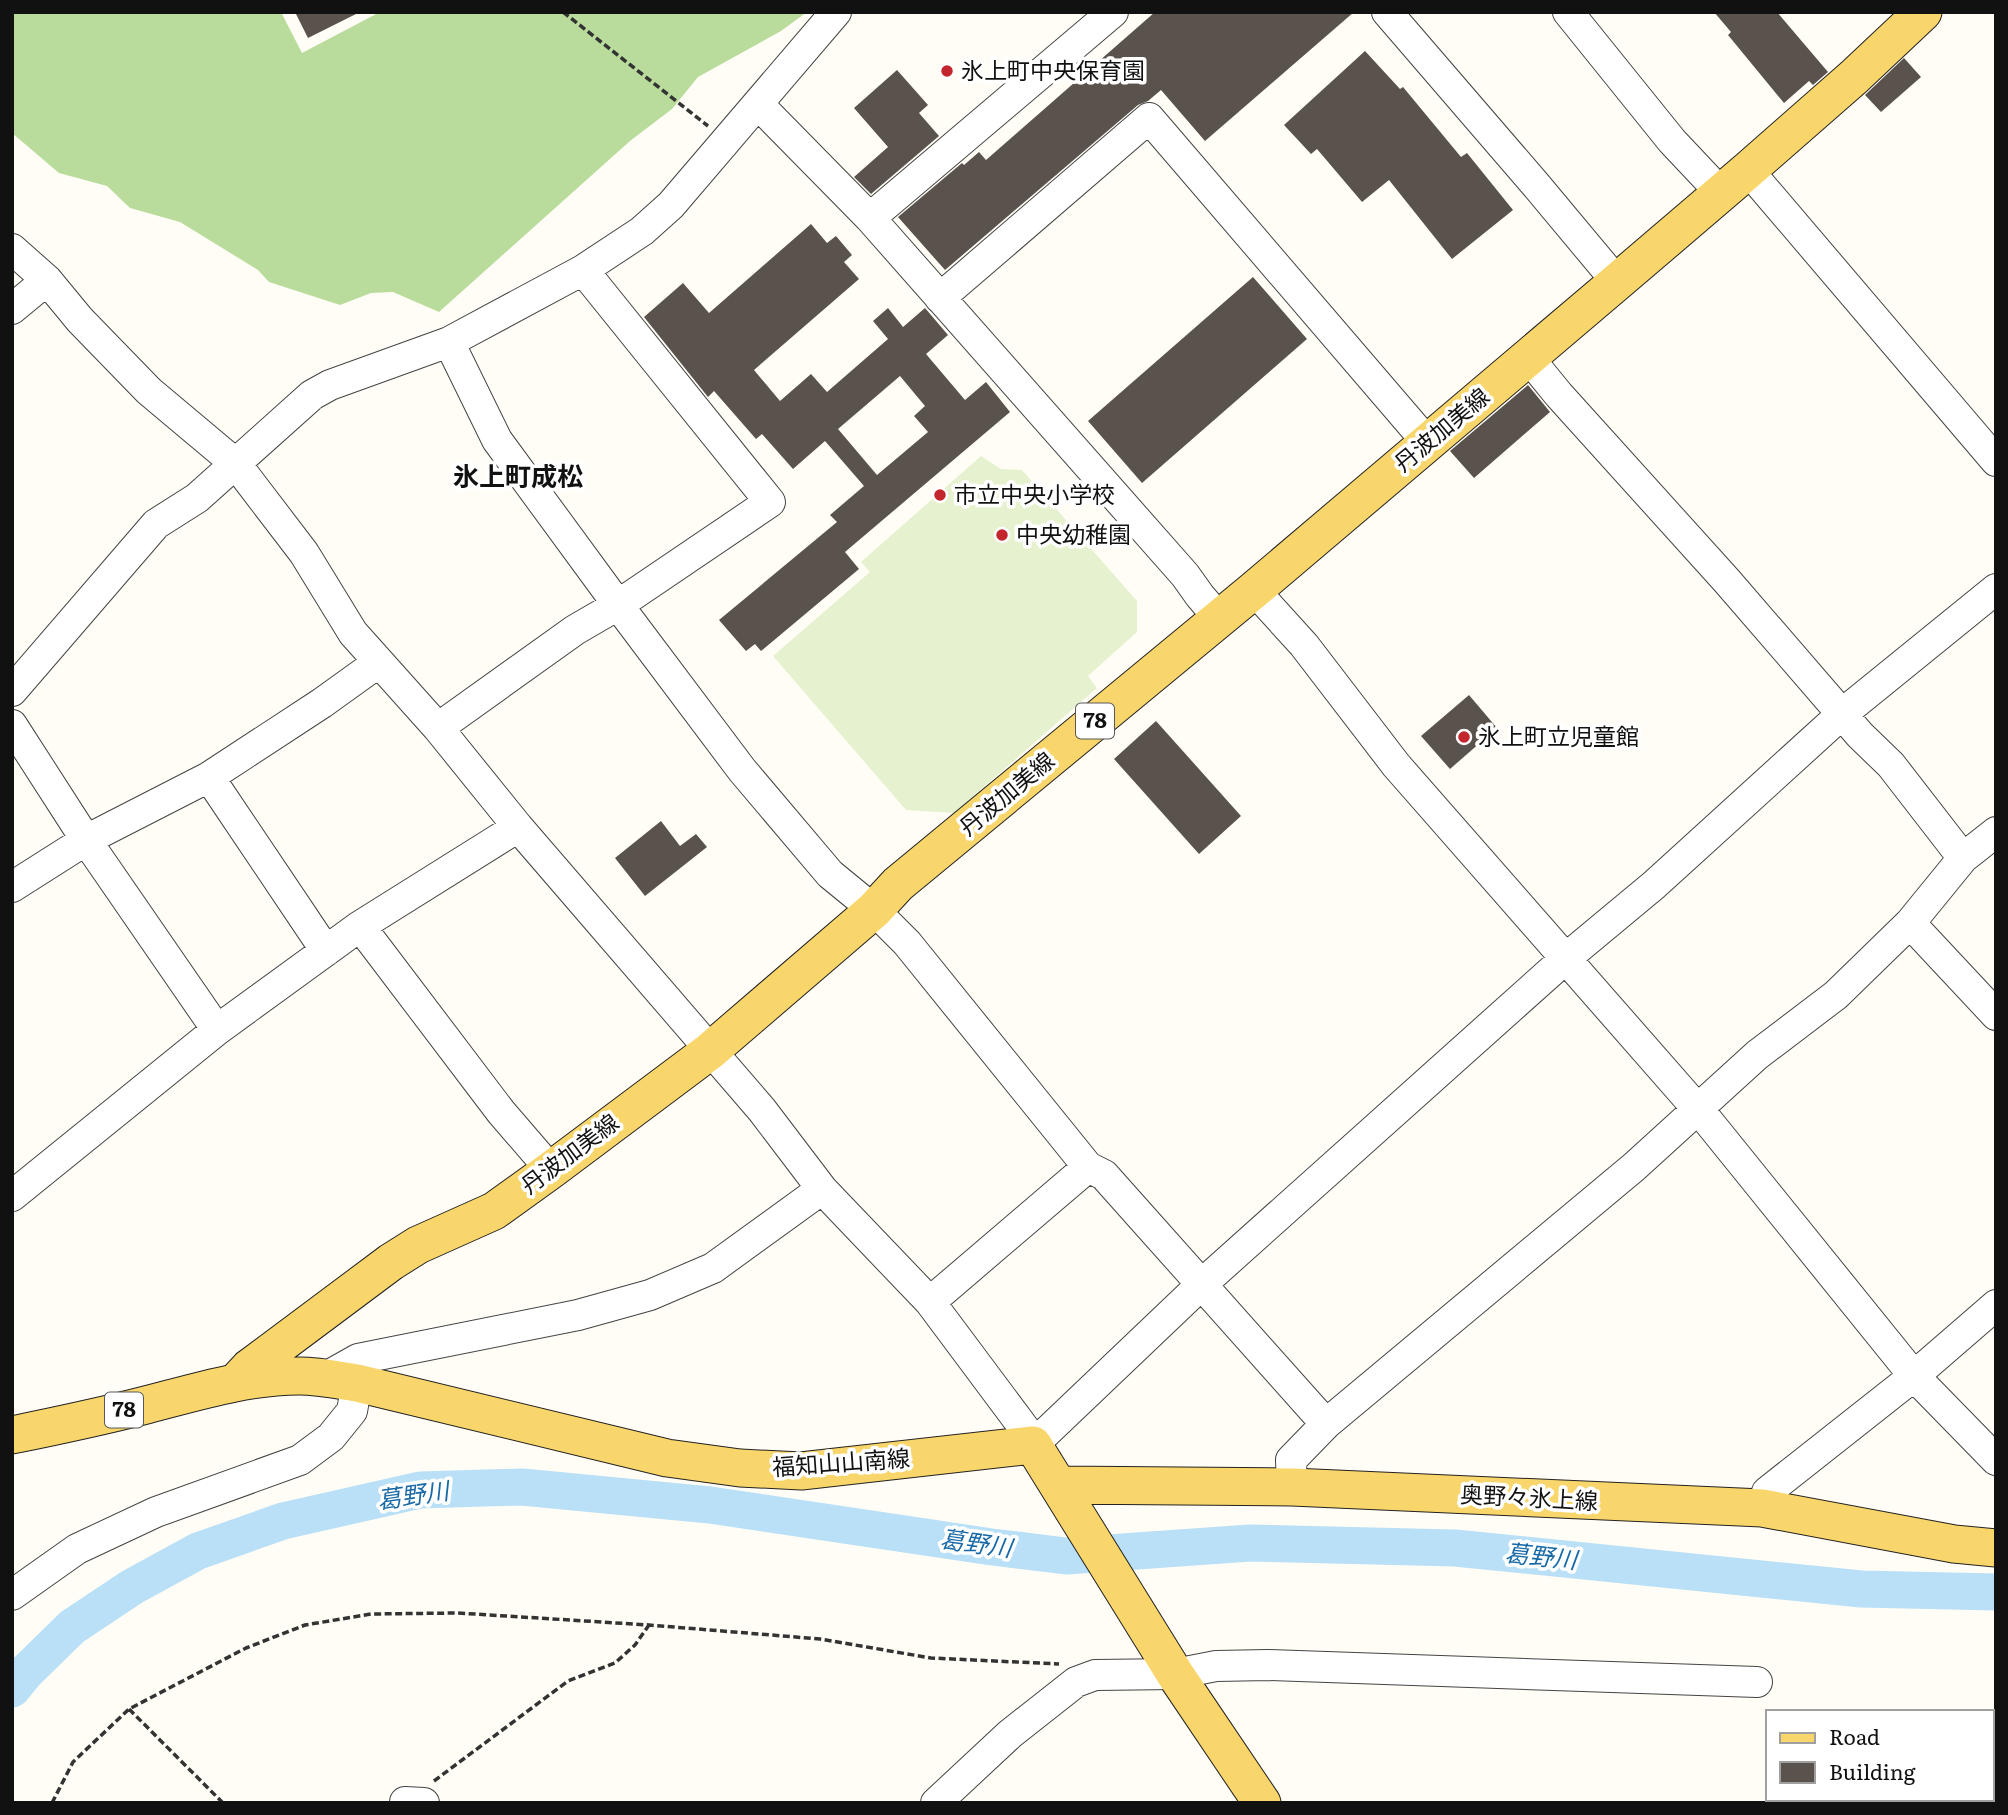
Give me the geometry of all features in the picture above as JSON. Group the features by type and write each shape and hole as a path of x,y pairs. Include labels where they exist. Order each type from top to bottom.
{"main road":[{"name":"丹波加美線","path":"12,1435 235,1383 249,1368 391,1262 418,1245 494,1211 551,1170 709,1051 874,910 898,884 1254,590 1735,182 1923,12"},
{"path":"302,1328 294,1343 295,1353 302,1366 332,1379"},
{"name":"福知山山南線","path":"235,1383 268,1378 332,1379 667,1458 740,1468 801,1471 1033,1445"},
{"path":"1033,1445 1172,1668 1262,1803"},
{"name":"奥野々氷上線","path":"1062,1490 1292,1487 1762,1508 1954,1544 1996,1548"}],"street":[{"path":"18,673 156,524 197,498 312,396 330,385 449,342 583,270 642,231 671,205 836,12"},
{"path":"870,218 1113,12"},
{"path":"1568,12 1672,141 1735,182 1996,461"},
{"path":"1392,14 1617,282"},
{"path":"758,104 870,218 1185,575 1219,618"},
{"path":"940,298 1149,118 1427,442"},
{"path":"12,249 47,280 80,320 149,391 236,464 304,553 353,633 438,728 518,827 692,1027 709,1051 762,1110 822,1189 930,1302 1030,1436 1033,1445 1202,1284 1565,959 1654,885 1842,714 1996,589"},
{"path":"438,728 575,630 618,606 770,502 583,270"},
{"path":"12,309 47,280"},
{"path":"449,342 497,440 618,606 743,770 831,874 874,910 907,943 1088,1167 1104,1175 1326,1424"},
{"path":"1528,357 1860,735 1891,765 1963,858"},
{"path":"1254,590 1304,645 1396,765 1698,1109 1914,1376 1996,1460"},
{"path":"12,887 86,840 209,778 379,662"},
{"path":"12,725 86,840 217,1030"},
{"path":"209,778 326,951"},
{"path":"12,1196 217,1030 360,926 518,827"},
{"path":"1292,1487 1291,1460 1326,1424 1634,1167 1758,1055 1836,995 1910,923 1963,858 1996,832"},
{"path":"1910,923 1996,1015"},
{"path":"360,926 501,1112 551,1170"},
{"path":"930,1302 1088,1167"},
{"path":"12,1595 77,1549 156,1512 300,1460 331,1437 352,1411 332,1379 358,1359 578,1315 650,1295 713,1268 822,1189"},
{"path":"1762,1508 1767,1492 1914,1376 1996,1306"},
{"path":"936,1803 1010,1734 1076,1682 1095,1675 1172,1668 1268,1665 1757,1682"}],"path":[{"path":"563,12 727,140"},
{"path":"52,1803 73,1762 129,1709 246,1648 304,1625 371,1614 458,1613 820,1639 931,1658 1080,1665 1095,1675"},
{"path":"415,1802 568,1681 615,1663 635,1645 649,1626"},
{"path":"129,1709 223,1803"}],"green space":[{"path":"12,12 281,12 302,53 380,12 807,12 781,31 698,77 672,109 630,141 439,312 393,292 371,293 340,305 269,282 258,270 180,222 130,208 107,186 59,173 12,133"},
{"path":"981,456 1001,469 1022,470 1137,601 1137,632 1088,676 1097,688 954,813 906,810 773,656 870,572 861,562"}],"building":[{"path":"295,12 360,12 308,38"},
{"path":"1155,12 1354,12 1205,141 1161,90 1148,101 1138,105 945,270 898,217 962,163 964,165 979,152 986,160"},
{"path":"1714,12 1777,12 1828,72 1813,85 1809,81 1784,103 1728,35 1731,32"},
{"path":"1365,51 1400,89 1403,87 1461,157 1467,153 1513,210 1452,259 1389,180 1362,202 1317,149 1311,154 1284,125"},
{"path":"1904,58 1921,77 1881,112 1865,95"},
{"path":"897,70 928,105 919,113 939,136 871,194 854,177 888,147 854,108"},
{"path":"811,224 827,243 836,236 852,255 844,262 859,279 754,370 780,401 811,374 827,392 888,339 873,321 888,308 903,327 925,308 948,335 926,354 965,400 986,382 1010,412 845,552 859,569 761,651 755,644 746,651 719,620 837,522 830,515 864,486 825,441 793,469 762,434 756,439 714,391 708,397 644,317 683,283 709,313","holes":["900,376 925,406 914,416 928,432 877,475 838,429"]},
{"path":"1253,277 1307,339 1142,483 1088,421"},
{"path":"1528,385 1550,412 1474,478 1450,451"},
{"path":"1469,695 1497,728 1450,769 1421,736"},
{"path":"1156,721 1241,816 1199,854 1114,759"},
{"path":"661,821 680,846 696,834 707,847 645,896 615,858"}],"waterway":[{"name":"葛野川","path":"12,1689 72,1627 132,1587 198,1551 283,1521 420,1490 522,1487 710,1505 1066,1556 1250,1543 1455,1548 1861,1589 1996,1592"}],"place":[{"name":"氷上町中央保育園","path":"947,71"},
{"name":"市立中央小学校","path":"940,495"},
{"name":"中央幼稚園","path":"1002,535"},
{"name":"氷上町立児童館","path":"1464,737"}],"district":[{"name":"氷上町成松","path":"518,477"}]}
